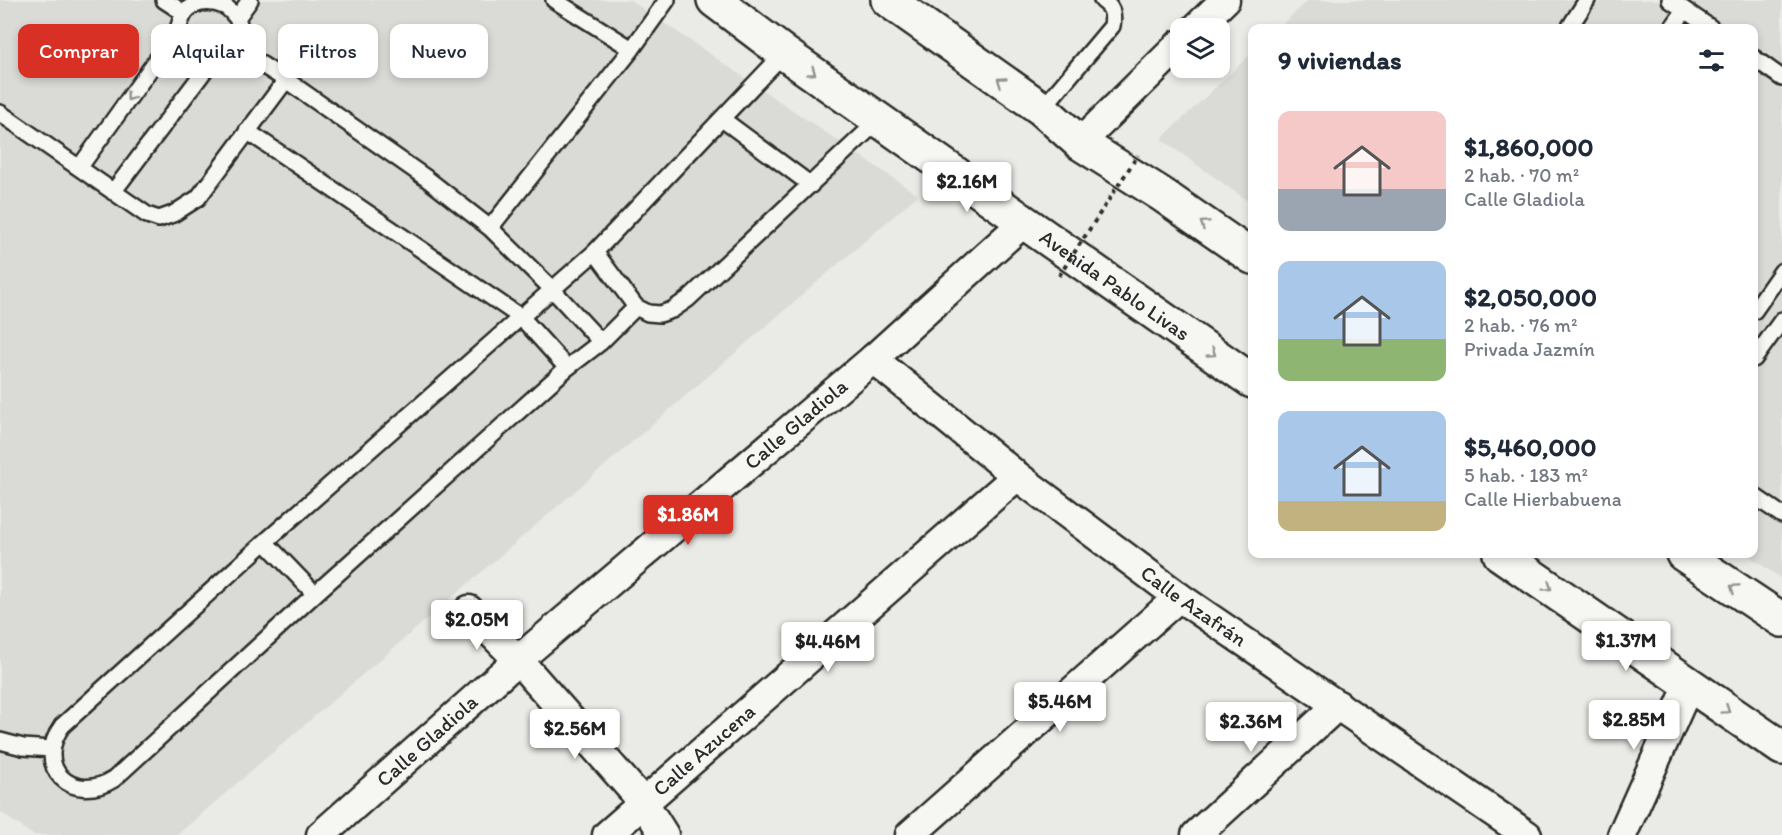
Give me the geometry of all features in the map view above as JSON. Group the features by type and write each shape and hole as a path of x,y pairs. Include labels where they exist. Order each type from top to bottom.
{"main road":[{"name":"Avenida Pablo Livas","path":"714,0 784,53 1248,378"},
{"path":"888,0 1042,109 1080,143 1161,194 1248,254"},
{"path":"1506,558 1782,748"},
{"path":"1689,558 1782,620"}],"street":[{"path":"1206,18 1225,0"},
{"path":"1080,143 1170,54"},
{"name":"Calle Gladiola","path":"321,835 518,660 873,359 1024,222"},
{"name":"Calle Azafrán","path":"873,359 1017,476 1179,597 1527,835"},
{"name":"Calle Azucena","path":"607,835 1017,476"},
{"path":"910,835 1179,597"},
{"path":"469,610 518,660 644,803 664,835"},
{"path":"1622,835 1689,685"},
{"path":"1200,834 1338,705"}],"lane":[{"path":"164,0 184,13"},
{"path":"237,18 250,0"},
{"path":"554,0 632,49"},
{"path":"490,228 632,49 667,0"},
{"path":"1042,109 1112,26 1114,16 1111,6 1102,0"},
{"path":"1572,24 1587,0"},
{"path":"1670,0 1705,24"},
{"path":"180,24 184,13 193,5 210,1 226,7 237,18 238,24"},
{"path":"1675,24 1685,10"},
{"path":"636,308 601,342 567,368 315,594 114,779 103,786 91,789 67,782 58,773 52,761 51,749 54,736 62,726 265,542 595,252 784,53"},
{"path":"1758,61 1782,78"},
{"path":"266,67 426,178 490,228 552,289 601,342"},
{"path":"79,168 151,68"},
{"path":"113,192 199,78"},
{"path":"0,113 147,215 159,219 173,214 198,198 286,80"},
{"path":"722,119 811,185"},
{"path":"595,252 636,308 648,313 660,314 672,310 688,299 880,119"},
{"path":"247,131 522,318 567,368"},
{"path":"1758,305 1782,271"},
{"path":"1758,353 1782,320"},
{"path":"1758,499 1782,515"},
{"path":"265,542 315,594"},
{"path":"0,741 23,747 51,749"}],"path":[{"path":"1059,276 1138,155"}],"shaded area":[{"path":"0,0 630,0 918,195 177,835 33,835 0,812"},
{"path":"1309,0 1782,0 1782,579 1752,558 1758,558 1758,24 1282,24"},
{"path":"1248,57 1248,201 1161,139 1226,78 1230,78 1230,74"}]}
